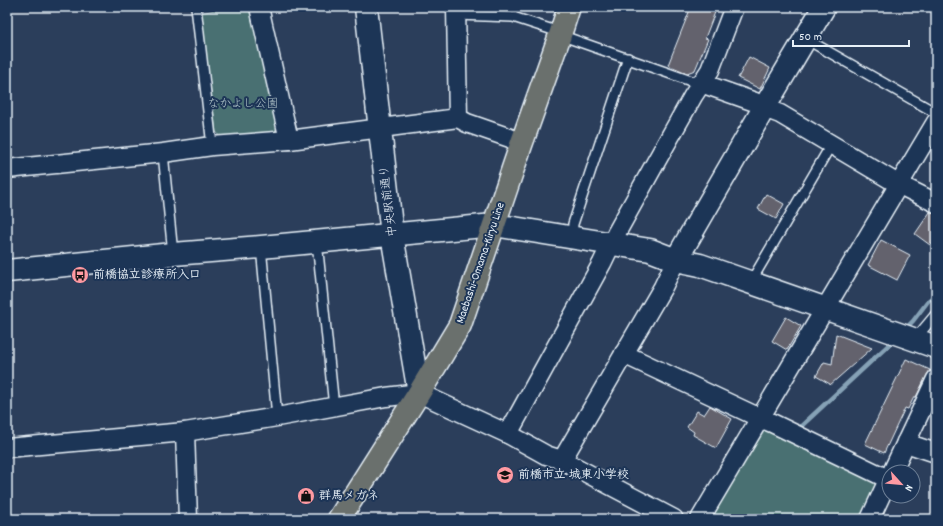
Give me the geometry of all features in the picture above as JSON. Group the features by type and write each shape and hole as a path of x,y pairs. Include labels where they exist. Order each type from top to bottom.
{"main road":[{"name":"Maebashi-Omama-Kiryu Line","path":"339,519 460,325 569,7"}],"street":[{"path":"258,7 289,140"},
{"name":"中央駅前通り","path":"366,7 392,235 419,393"},
{"path":"508,434 657,160 693,96 710,70 734,7"},
{"path":"562,460 663,287 676,260 824,7"},
{"path":"456,11 458,118"},
{"path":"701,83 755,102 764,108 780,114 898,184 936,203"},
{"path":"7,169 163,153 212,146 289,140 458,118 510,138 521,145"},
{"path":"700,519 936,122"},
{"path":"7,271 174,254 494,225 650,250 676,260 700,265 914,340"},
{"path":"624,353 792,433 881,473"},
{"path":"896,464 936,379"},
{"path":"7,448 185,432 419,393 508,434 546,456 562,460 674,519"},
{"path":"185,432 188,519"},
{"path":"906,442 936,453"},
{"path":"870,519 881,496"}],"lane":[{"path":"196,7 212,146"},
{"path":"456,11 513,17 550,29 560,35 691,81 701,83"},
{"path":"806,39 936,113"},
{"path":"572,237 573,224 628,58"},
{"path":"752,283 756,273 831,144"},
{"path":"163,153 174,254"},
{"path":"317,242 334,407"},
{"path":"262,247 277,417"},
{"path":"914,340 936,314"}],"green space":[{"name":"なかよし公園","path":"229,7 250,7 278,123 275,132 223,138 216,132 201,13"},
{"path":"766,430 875,480 877,489 863,519 711,519 711,516 761,431"}],"building":[{"path":"691,7 717,7 705,38 708,39 695,70 687,73 668,65"},
{"path":"749,57 770,68 760,89 738,78"},
{"path":"766,194 784,204 776,219 758,209"},
{"path":"930,212 936,213 936,237 930,245 915,234"},
{"path":"881,240 910,255 897,280 868,265"},
{"path":"786,317 801,326 787,350 772,341"},
{"path":"836,334 872,348 830,385 816,376 824,362 832,364"},
{"path":"906,359 930,370 916,397 914,397 908,409 905,408 884,453 865,444"},
{"path":"710,406 732,419 716,448 693,435 694,432 687,427 697,411 704,415"}],"waterway":[{"path":"905,329 929,300 936,295"},
{"path":"797,430 894,340"}],"place":[{"name":"前橋協立診療所入口","path":"80,275"},
{"name":"前橋市立 城東小学校","path":"505,475"},
{"name":"群馬メガネ","path":"306,496"}]}
